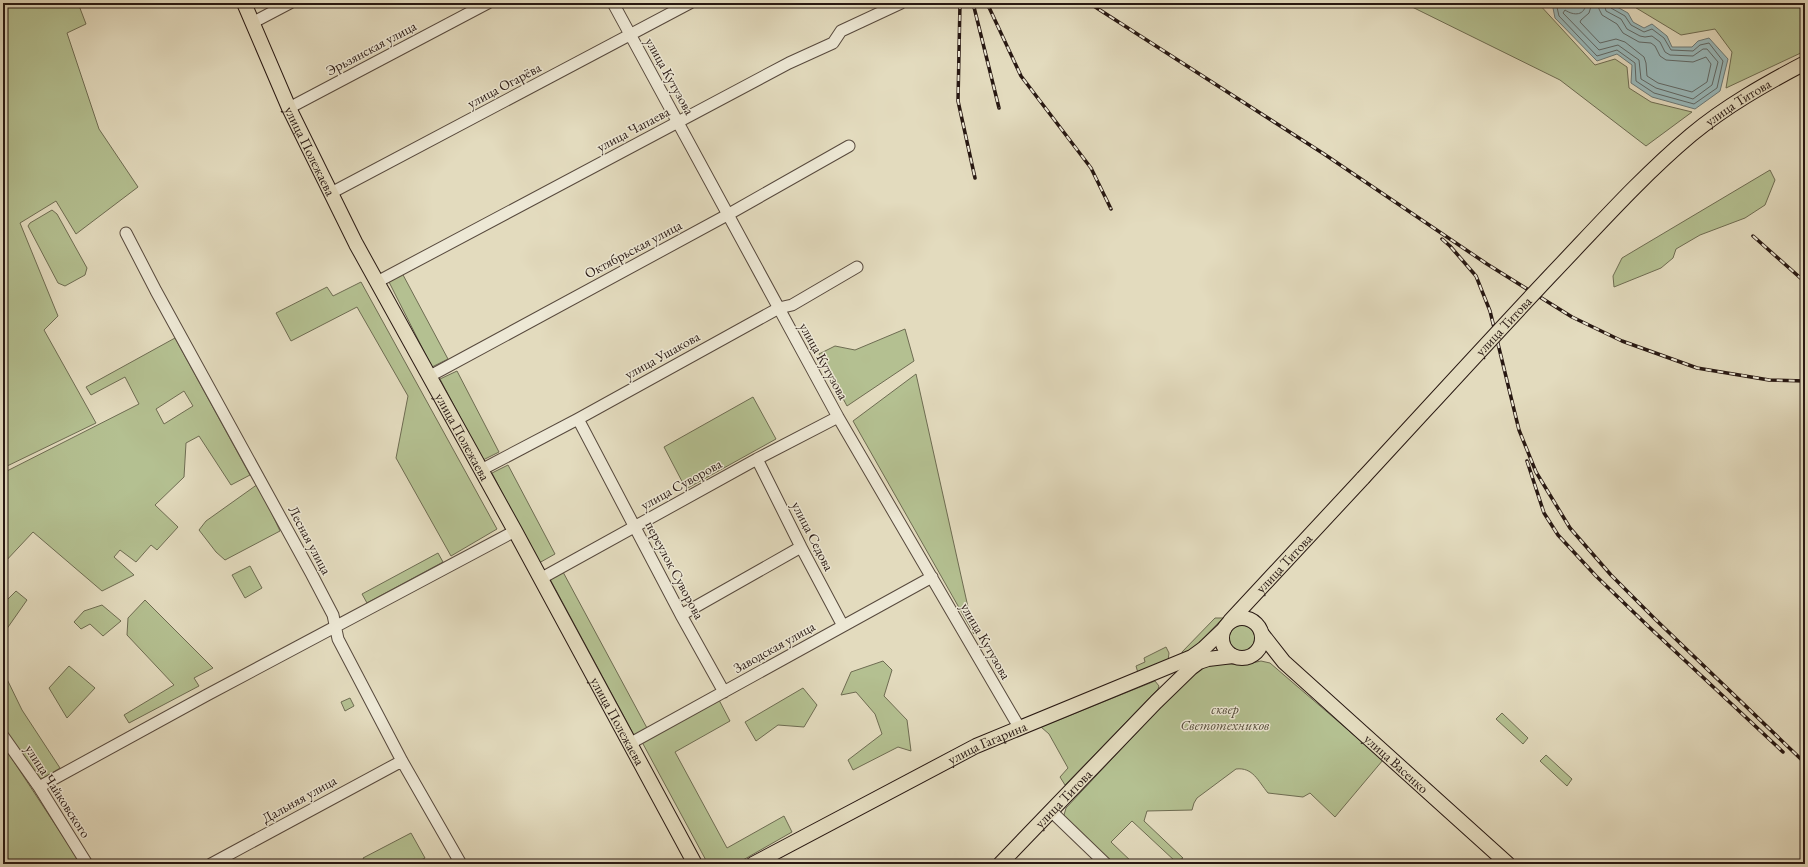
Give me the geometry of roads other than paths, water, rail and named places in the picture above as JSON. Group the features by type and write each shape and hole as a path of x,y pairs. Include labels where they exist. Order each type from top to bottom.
{"main road":[{"name":"улица Полежаева","path":"244,3 290,108 331,193 377,282 631,743 695,864"},
{"name":"улица Титова","path":"1227,625 1631,190 1692,135 1726,110 1758,88 1805,63"},
{"path":"1259,628 1246,618 1241,618 1227,625 1222,638 1224,646 1233,656 1243,658 1253,655 1261,646 1259,628 1256,606 1260,589"},
{"name":"улица Гагарина","path":"753,864 976,746 1192,656 1203,649 1227,625"},
{"name":"улица Васенко","path":"1259,628 1284,662 1508,864"},
{"name":"улица Васенко","path":"1253,655 1267,656 1284,662"},
{"name":"улица Титова","path":"1000,864 1190,668 1199,662 1233,656"},
{"path":"1177,662 1208,660"},
{"path":"1149,674 1162,679 1163,685 1159,699"}],"street":[{"path":"252,23 290,3"},
{"name":"Эрьзянская улица","path":"290,108 488,3"},
{"name":"улица Кутузова","path":"613,3 838,417 1019,727"},
{"name":"улица Огарёва","path":"331,193 690,3"},
{"name":"улица Чапаева","path":"377,282 789,63 833,43 841,30 901,3"},
{"name":"Октябрьская улица","path":"430,376 729,214 849,146"},
{"name":"Лесная улица","path":"126,234 311,573 333,615 338,639 402,761 460,864"},
{"name":"улица Ушакова","path":"481,470 578,419 778,308 792,305 857,267"},
{"name":"улица Суворова","path":"540,579 757,459 838,417"},
{"name":"переулок Суворова","path":"578,419 681,615 724,692"},
{"name":"улица Седова","path":"757,459 843,626"},
{"path":"39,787 206,695 335,628 515,531"},
{"path":"681,615 801,547"},
{"name":"Заводская улица","path":"631,743 932,577"},
{"name":"улица Чайковского","path":"3,736 39,787 87,864"},
{"name":"Дальняя улица","path":"211,864 402,761"},
{"path":"1051,812 1106,864"}],"water":[{"path":"1552,3 1570,3 1575,6 1580,3 1610,3 1628,13 1633,22 1644,28 1652,24 1667,36 1672,47 1692,47 1698,41 1709,38 1728,59 1720,91 1695,109 1652,97 1631,83 1632,65 1617,54 1597,61 1555,18"}],"railway":[{"path":"960,3 958,101 975,178"},
{"path":"973,3 999,108"},
{"path":"987,3 1021,76 1091,168 1111,209"},
{"path":"1089,3 1324,154 1487,264 1572,317 1622,341 1697,368 1769,380 1805,381"},
{"path":"1753,236 1805,282"},
{"path":"1442,239 1476,276 1490,311 1519,430 1536,472 1570,528 1611,575 1805,763"},
{"path":"1527,461 1544,513 1558,535 1596,576 1783,752"}],"park label":[{"name":"сквер Светотехников","path":"1225,718"}]}
